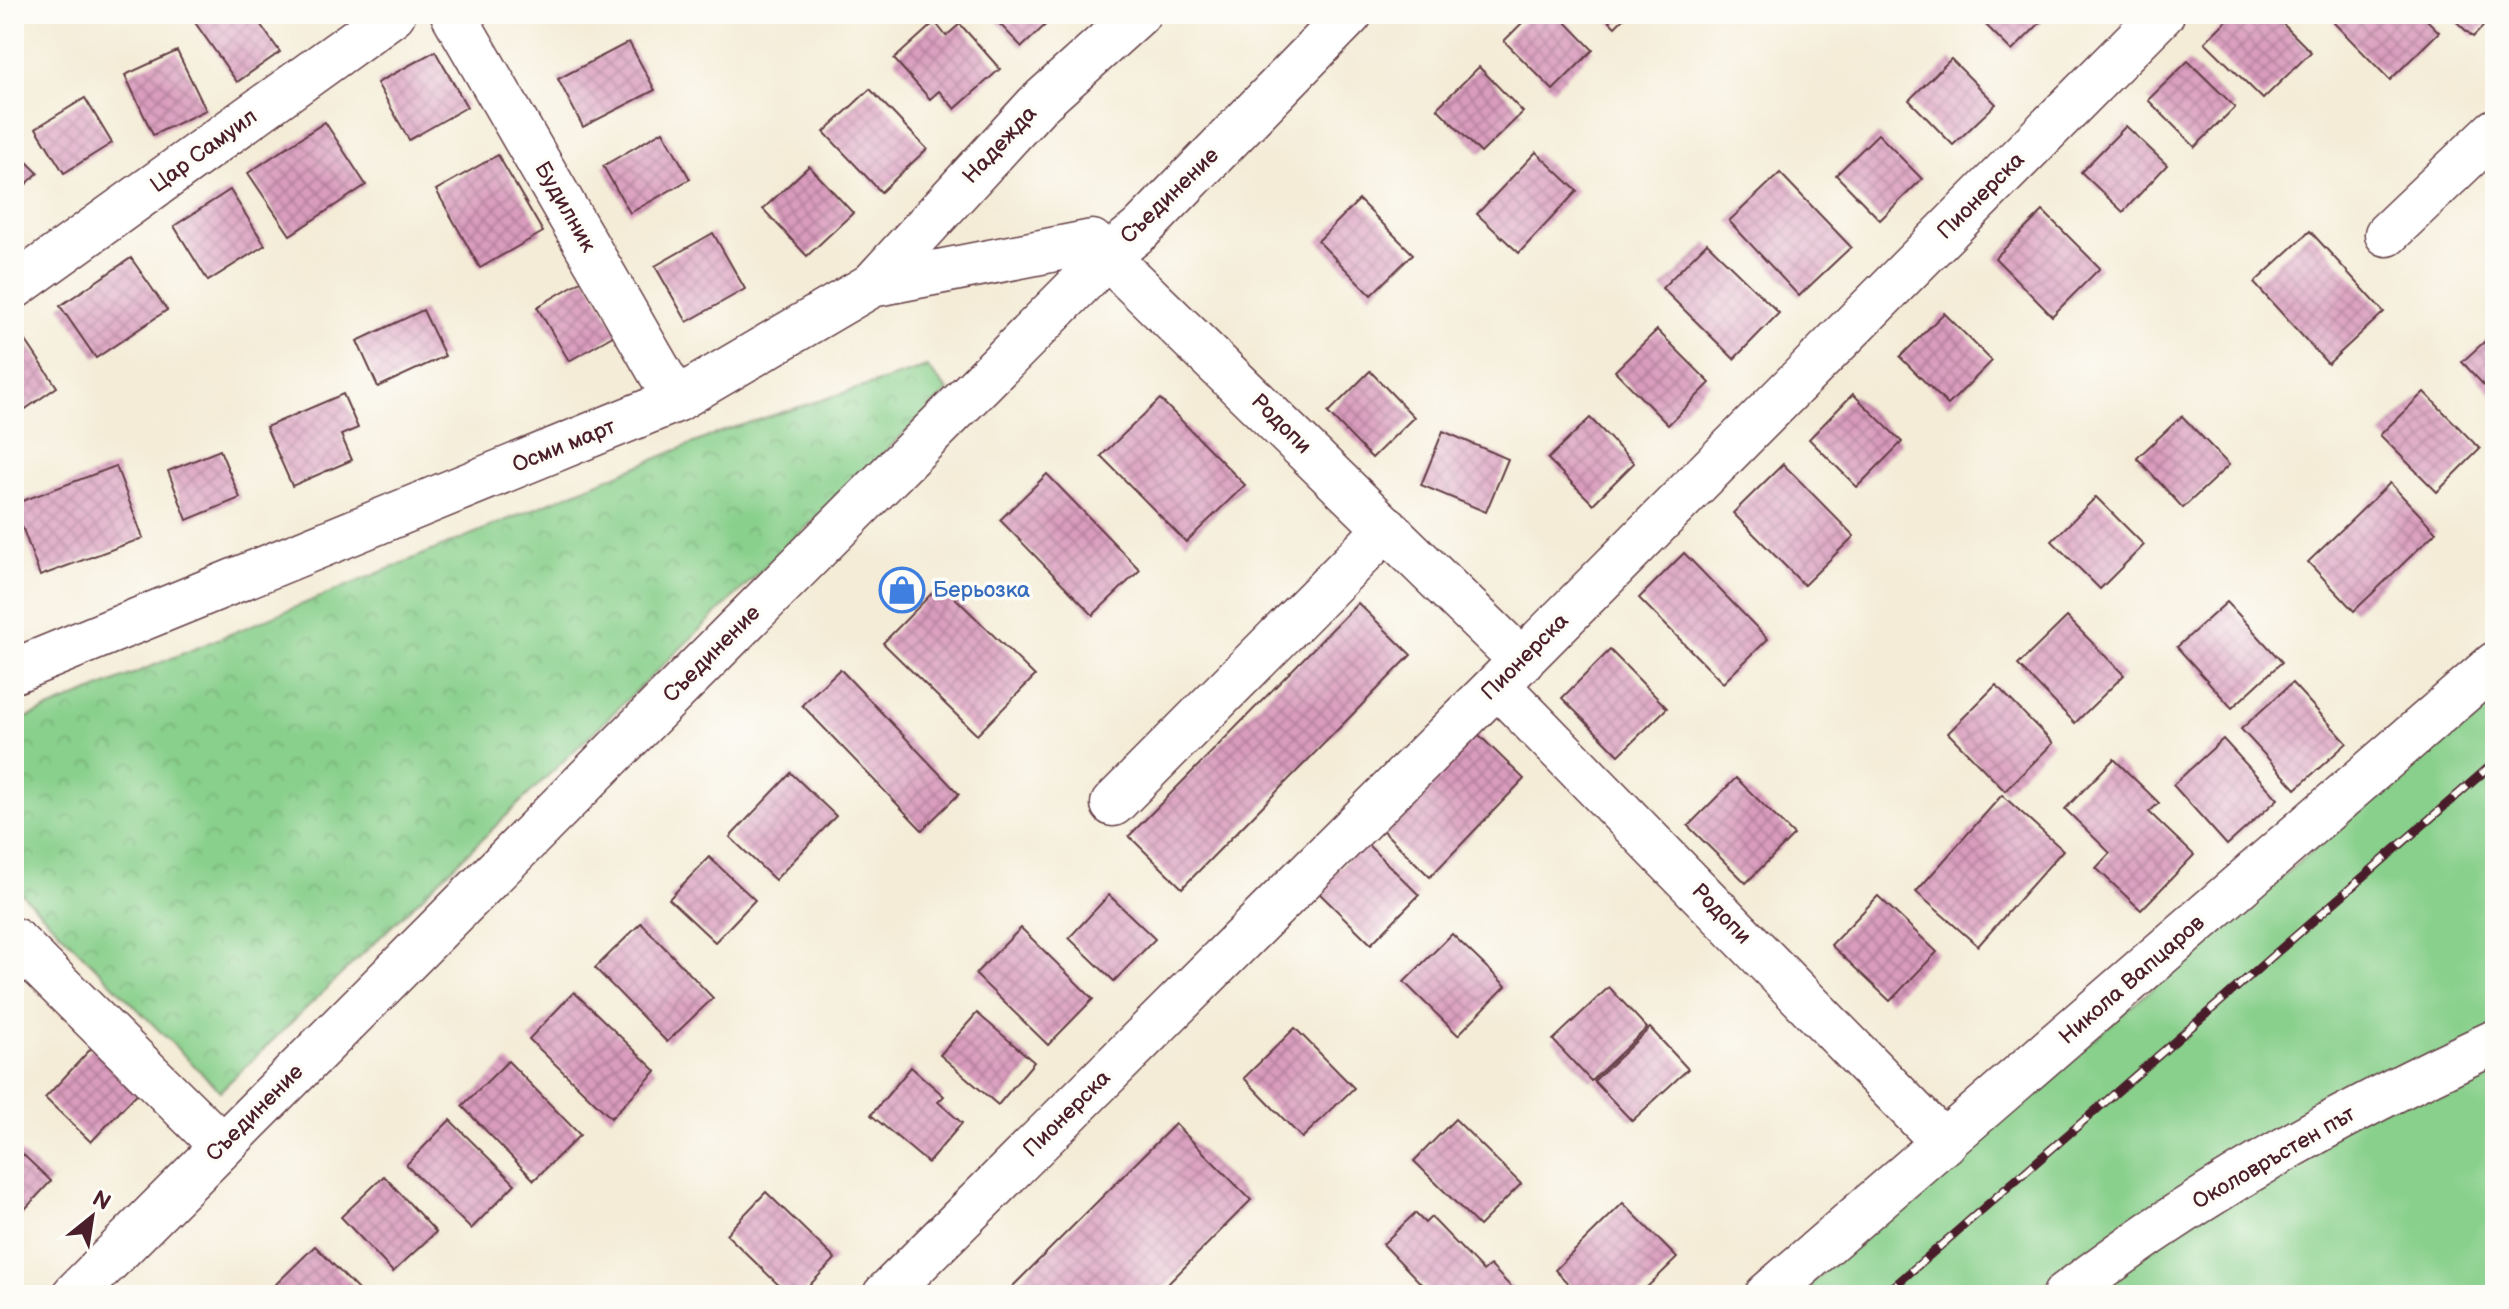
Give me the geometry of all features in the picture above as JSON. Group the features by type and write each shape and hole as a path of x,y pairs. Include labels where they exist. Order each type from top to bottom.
{"street":[{"name":"Цар Самуил","path":"14,287 393,14"},
{"name":"Будилник","path":"453,14 676,400"},
{"name":"Съединение","path":"74,1295 1114,242 1350,14"},
{"name":"Пионерска","path":"885,1295 1510,673 2162,14"},
{"name":"Надежда","path":"872,285 1037,105 1129,17"},
{"path":"2387,234 2495,131"},
{"name":"Осми март","path":"14,671 676,400 872,285 1114,242"},
{"name":"Родопи","path":"1114,242 1387,528 1510,673 1944,1143"},
{"path":"1113,804 1387,528"},
{"name":"Никола Вапцаров","path":"1767,1295 2495,664"},
{"path":"14,940 222,1146"},
{"name":"Околовръстен път","path":"2065,1295 2123,1250 2273,1153 2495,1042"}],"green space":[{"path":"927,367 948,391 220,1091 14,886 14,723 723,431"},
{"path":"2495,693 2495,1295 1797,1295"}],"building":[{"path":"189,14 253,14 280,52 237,82"},
{"path":"990,14 1057,14 1022,47"},
{"path":"1531,14 1558,14 1593,50 1553,90 1504,41"},
{"path":"1602,14 1628,14 1615,27"},
{"path":"1975,14 2049,14 2012,51"},
{"path":"2233,14 2273,14 2311,52 2263,99 2205,42"},
{"path":"2341,14 2421,14 2439,32 2390,80 2333,22"},
{"path":"2448,14 2495,14 2473,37"},
{"path":"935,22 946,36 960,24 1000,69 955,109 939,91 930,99 894,59"},
{"path":"629,42 655,90 583,127 558,79"},
{"path":"177,51 206,110 153,135 125,75"},
{"path":"435,51 467,107 409,140 377,83"},
{"path":"1951,59 1996,104 1953,145 1909,100"},
{"path":"2188,61 2235,107 2195,147 2148,100"},
{"path":"1479,67 1523,112 1481,153 1437,108"},
{"path":"870,89 927,149 881,192 824,132"},
{"path":"85,98 112,143 64,173 36,128"},
{"path":"325,122 366,185 290,235 248,173"},
{"path":"2126,126 2167,165 2123,212 2081,172"},
{"path":"663,131 690,179 630,213 603,166"},
{"path":"1878,134 1922,179 1880,220 1836,175"},
{"path":"14,149 38,173 14,196"},
{"path":"1536,152 1577,191 1519,253 1477,214"},
{"path":"498,155 543,232 480,268 436,190"},
{"path":"809,166 853,213 807,256 763,209"},
{"path":"1780,173 1851,247 1799,296 1729,221"},
{"path":"230,190 265,245 208,281 174,226"},
{"path":"1359,200 1413,254 1371,295 1318,241"},
{"path":"2043,211 2100,268 2052,316 1995,258"},
{"path":"2310,231 2384,312 2328,364 2254,283"},
{"path":"713,233 745,289 687,322 655,266"},
{"path":"1707,243 1779,313 1734,359 1662,288"},
{"path":"131,258 167,310 96,358 60,306"},
{"path":"586,278 618,333 569,361 537,307"},
{"path":"423,310 445,356 378,387 357,341"},
{"path":"1944,313 1992,361 1948,405 1900,357"},
{"path":"1657,330 1710,383 1668,425 1615,371"},
{"path":"2495,332 2495,397 2462,362"},
{"path":"22,335 57,387 14,417 14,341"},
{"path":"1370,371 1414,417 1372,458 1328,413"},
{"path":"2424,392 2480,449 2437,492 2380,435"},
{"path":"343,394 358,428 341,435 352,460 292,486 266,427"},
{"path":"1853,394 1902,442 1857,487 1809,439"},
{"path":"1160,399 1245,485 1186,542 1101,456"},
{"path":"2182,416 2229,465 2183,508 2137,458"},
{"path":"1590,418 1634,463 1593,504 1548,459"},
{"path":"1443,431 1508,459 1486,512 1421,485"},
{"path":"220,450 240,498 187,520 168,471"},
{"path":"1783,464 1854,536 1804,585 1733,513"},
{"path":"116,466 143,538 40,576 14,504"},
{"path":"1047,474 1140,570 1093,615 1000,520"},
{"path":"2390,483 2436,532 2354,611 2308,562"},
{"path":"2096,497 2144,545 2100,589 2052,541"},
{"path":"1684,553 1768,639 1723,683 1639,598"},
{"path":"941,584 1035,676 977,735 883,643"},
{"path":"2227,602 2282,662 2232,708 2177,647"},
{"path":"1358,603 1411,655 1182,888 1129,836"},
{"path":"2067,617 2124,675 2075,723 2018,665"},
{"path":"1610,650 1667,708 1619,755 1562,698"},
{"path":"840,669 959,794 922,830 802,705"},
{"path":"2292,683 2347,743 2296,789 2241,729"},
{"path":"1996,685 2053,743 2005,791 1948,733"},
{"path":"1475,731 1524,779 1430,877 1381,829"},
{"path":"2223,739 2278,799 2227,845 2173,785"},
{"path":"2114,759 2159,803 2149,812 2194,855 2141,910 2096,868 2110,853 2065,809"},
{"path":"791,773 836,816 775,880 730,837"},
{"path":"1736,778 1794,835 1746,883 1688,826"},
{"path":"2002,795 2063,850 1978,946 1916,892"},
{"path":"1365,842 1419,895 1371,944 1317,891"},
{"path":"709,857 755,900 715,942 669,899"},
{"path":"1109,895 1155,939 1114,981 1069,938"},
{"path":"1878,896 1937,952 1890,1001 1831,945"},
{"path":"641,923 713,998 667,1042 595,968"},
{"path":"1021,928 1093,999 1048,1045 975,974"},
{"path":"1452,934 1506,986 1458,1035 1404,982"},
{"path":"1609,987 1647,1028 1591,1081 1553,1040"},
{"path":"574,992 656,1071 611,1118 529,1039"},
{"path":"977,1013 1034,1062 998,1105 940,1055"},
{"path":"1295,1028 1354,1088 1302,1138 1244,1078"},
{"path":"1650,1028 1688,1069 1632,1121 1594,1081"},
{"path":"100,1039 147,1083 91,1142 45,1098"},
{"path":"508,1061 580,1135 534,1180 462,1106"},
{"path":"911,1067 944,1096 938,1102 962,1123 928,1163 871,1115"},
{"path":"1455,1119 1521,1184 1479,1226 1414,1161"},
{"path":"450,1120 515,1184 471,1229 406,1165"},
{"path":"1175,1124 1251,1200 1157,1295 1004,1295"},
{"path":"14,1146 51,1181 14,1221"},
{"path":"384,1176 436,1232 393,1272 341,1217"},
{"path":"766,1192 835,1259 800,1295 789,1295 726,1234"},
{"path":"1623,1203 1677,1258 1639,1295 1579,1295 1555,1270"},
{"path":"1415,1213 1425,1223 1431,1217 1483,1271 1490,1265 1517,1293 1432,1295 1383,1244"},
{"path":"315,1246 363,1295 281,1295 273,1287"}],"railway":[{"path":"1884,1295 2495,762"}],"place":[{"name":"Берьозка","path":"902,590"}]}
